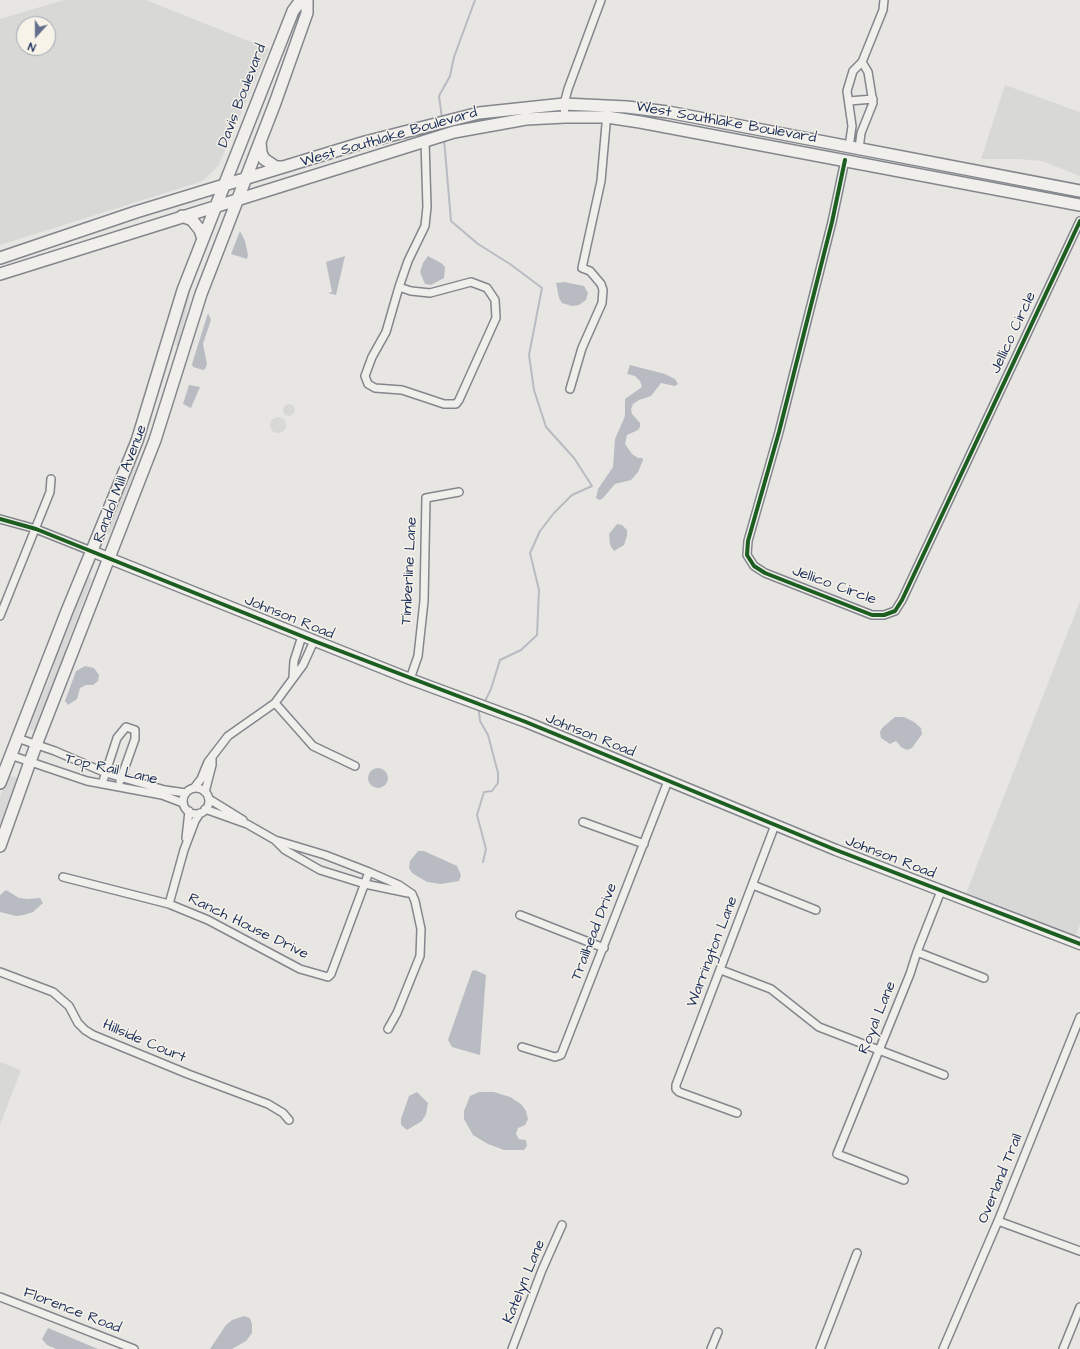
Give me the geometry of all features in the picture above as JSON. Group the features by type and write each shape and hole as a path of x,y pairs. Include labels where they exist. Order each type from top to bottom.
{"main road":[{"name":"Davis Boulevard","path":"216,206 293,11 301,0"},
{"name":"Davis Boulevard","path":"239,198 307,13 307,0"},
{"name":"West Southlake Boulevard","path":"0,258 224,185 457,117 515,108 564,104 607,105 693,116 1080,191"},
{"name":"West Southlake Boulevard","path":"1,272 454,132 507,122 565,117 607,117 674,127 1080,205"},
{"path":"260,140 261,153 264,159 270,164 283,168"},
{"path":"842,160 851,156 854,148"},
{"name":"Randol Mill Avenue","path":"0,846 36,745 155,440 201,294 239,198"},
{"name":"Randol Mill Avenue","path":"0,784 10,755 91,551 137,440 183,290 216,206"},
{"path":"182,216 192,220 200,230 203,239"}],"street":[{"path":"565,117 564,104 568,89 601,0"},
{"path":"854,148 847,91 853,71 862,62 883,10 884,0"},
{"path":"854,148 865,121 871,111 873,99 868,72 862,62"},
{"path":"849,101 873,99"},
{"path":"570,389 578,358 600,308 603,296 601,284 596,277 590,271 582,268 601,181 607,105"},
{"path":"399,287 410,291 430,293 472,282 487,288 495,300 496,318 456,404 448,405 402,390 375,388 366,381 365,373 386,332 399,287 408,261 423,232 426,220 428,140"},
{"name":"Jellico Circle","path":"842,160 832,222 779,432 748,541 747,555 754,566 765,573 872,615 884,615 895,611 902,600 1080,221"},
{"path":"0,616 50,492 51,479"},
{"name":"Timberline Lane","path":"410,679 418,656 424,601 426,498 460,492"},
{"path":"0,519 36,529 91,551"},
{"name":"Johnson Road","path":"91,551 410,679 490,708 775,825 941,891 1080,944"},
{"path":"293,677 294,661 302,636"},
{"path":"184,850 189,811 184,803 186,793 194,788 212,758 228,736 275,703 303,665 314,641"},
{"path":"275,703 313,746 355,766"},
{"path":"102,784 117,738 126,727 135,730 135,738 118,787"},
{"name":"Top Rail Lane","path":"17,738 56,751 106,773 165,790 186,793"},
{"name":"Top Rail Lane","path":"10,755 87,781 162,795 184,803"},
{"path":"169,904 184,850 195,821 209,804 207,795 212,758"},
{"name":"Trailhead Drive","path":"522,1047 555,1058 561,1055 668,781"},
{"path":"194,788 199,788 247,824 275,840 325,854 399,885 412,894 421,929 420,956 397,1013 388,1029"},
{"path":"189,811 193,813 203,811 247,824"},
{"path":"583,822 644,844"},
{"name":"Warrington Lane","path":"737,1113 679,1092 676,1089 775,825"},
{"path":"275,840 284,850 320,870 365,884 412,894"},
{"path":"365,884 369,872"},
{"name":"Ranch House Drive","path":"63,876 169,904 208,920 300,969 328,977 331,974 365,884"},
{"path":"753,885 816,910"},
{"name":"Royal Lane","path":"904,1180 837,1154 910,974 941,891"},
{"path":"520,915 604,948"},
{"path":"917,952 984,978"},
{"path":"721,970 771,989 819,1026 944,1075"},
{"name":"Hillside Court","path":"0,972 53,992 69,1006 78,1023 93,1035 188,1074 268,1104 283,1112 289,1120"},
{"name":"Overland Trail","path":"943,1349 998,1221 1080,1017"},
{"path":"998,1221 1080,1251"},
{"name":"Katelyn Lane","path":"512,1349 542,1270 562,1225"},
{"path":"820,1349 857,1253"},
{"name":"Florence Road","path":"0,1297 134,1349"},
{"path":"1063,1349 1080,1307"},
{"path":"711,1349 718,1332"}],"shaded area":[{"path":"64,0 146,0 269,49 218,166 203,181 0,245 0,19"},
{"path":"1005,85 1080,112 1080,176 1042,161 1019,159 981,159"},
{"path":"240,231 245,241 248,255 247,259 231,254"},
{"path":"345,256 336,295 328,293 332,292 326,262"},
{"path":"428,256 445,267 444,278 431,285 425,284 420,272 423,263"},
{"path":"564,282 584,286 588,293 586,300 579,305 572,306 562,303 559,298 556,283"},
{"path":"188,293 190,294 179,346 175,345"},
{"path":"208,313 211,320 203,344 207,364 203,370 193,367 192,364"},
{"path":"630,365 665,374 675,379 678,384 675,386 661,383 651,396 639,400 633,404 631,409 632,414 640,423 640,427 638,430 627,435 625,444 632,454 638,458 642,458 643,460 638,472 631,480 615,484 602,499 599,500 596,498 598,489 613,467 615,439 625,416 625,399 642,387 640,381 635,376 627,374"},
{"path":"189,385 200,387 191,408 183,404"},
{"path":"289,404 293,406 295,410 293,414 289,416 285,414 283,410 285,406"},
{"path":"278,417 285,422 286,425 281,432 278,433 271,428 270,425 275,418"},
{"path":"140,448 135,470 110,535 106,534"},
{"path":"617,524 622,525 627,530 627,536 624,545 614,551 610,545 609,534"},
{"path":"85,576 92,579 67,645 63,663 36,731 29,729 52,672 58,648"},
{"path":"1080,601 1080,924 1075,938 965,896"},
{"path":"85,666 94,668 99,675 98,681 93,685 86,685 80,688 77,699 68,705 65,701 76,671"},
{"path":"895,717 904,717 914,722 921,728 922,734 912,748 907,750 901,747 896,741 890,744 881,738 880,732 882,728"},
{"path":"378,768 385,771 388,778 385,785 378,788 371,785 368,778 371,771"},
{"path":"8,775 18,778 0,829 0,797"},
{"path":"418,851 424,851 457,866 461,875 459,881 441,884 427,882 412,873 409,868 410,861"},
{"path":"6,890 19,898 40,898 43,903 33,912 24,915 16,916 0,912 0,895"},
{"path":"475,970 486,975 480,1055 452,1047 448,1040 472,971"},
{"path":"0,1062 21,1070 0,1125"},
{"path":"417,1092 428,1103 426,1114 422,1121 407,1130 401,1125 401,1119 409,1096"},
{"path":"479,1092 494,1092 510,1097 521,1104 526,1111 528,1119 525,1125 518,1128 516,1134 519,1139 526,1140 527,1146 524,1150 504,1150 488,1144 473,1135 464,1119 464,1111 470,1096"},
{"path":"244,1316 250,1318 252,1325 252,1333 246,1341 232,1349 210,1349 226,1325 232,1320"},
{"path":"48,1328 98,1349 56,1349 47,1345 42,1339"}],"waterway":[{"path":"442,118 439,96 450,76 454,57 475,0"},
{"path":"444,139 451,221 478,244 510,264 542,288 529,355 534,390 546,427 574,458 592,486 572,495 554,513 540,531 530,553 539,590 537,635 521,650 500,660 491,689 484,703"},
{"path":"481,708 479,712 480,721 488,735 498,773 498,783 492,791 484,792 477,815 486,849 483,862"}],"cycle path":[{"path":"845,160 832,222 779,432 748,541 747,555 754,566 765,573 872,615 884,615 895,611 902,600 1080,221"},
{"path":"0,519 36,529 314,641 526,722 836,850 1080,944"}]}
